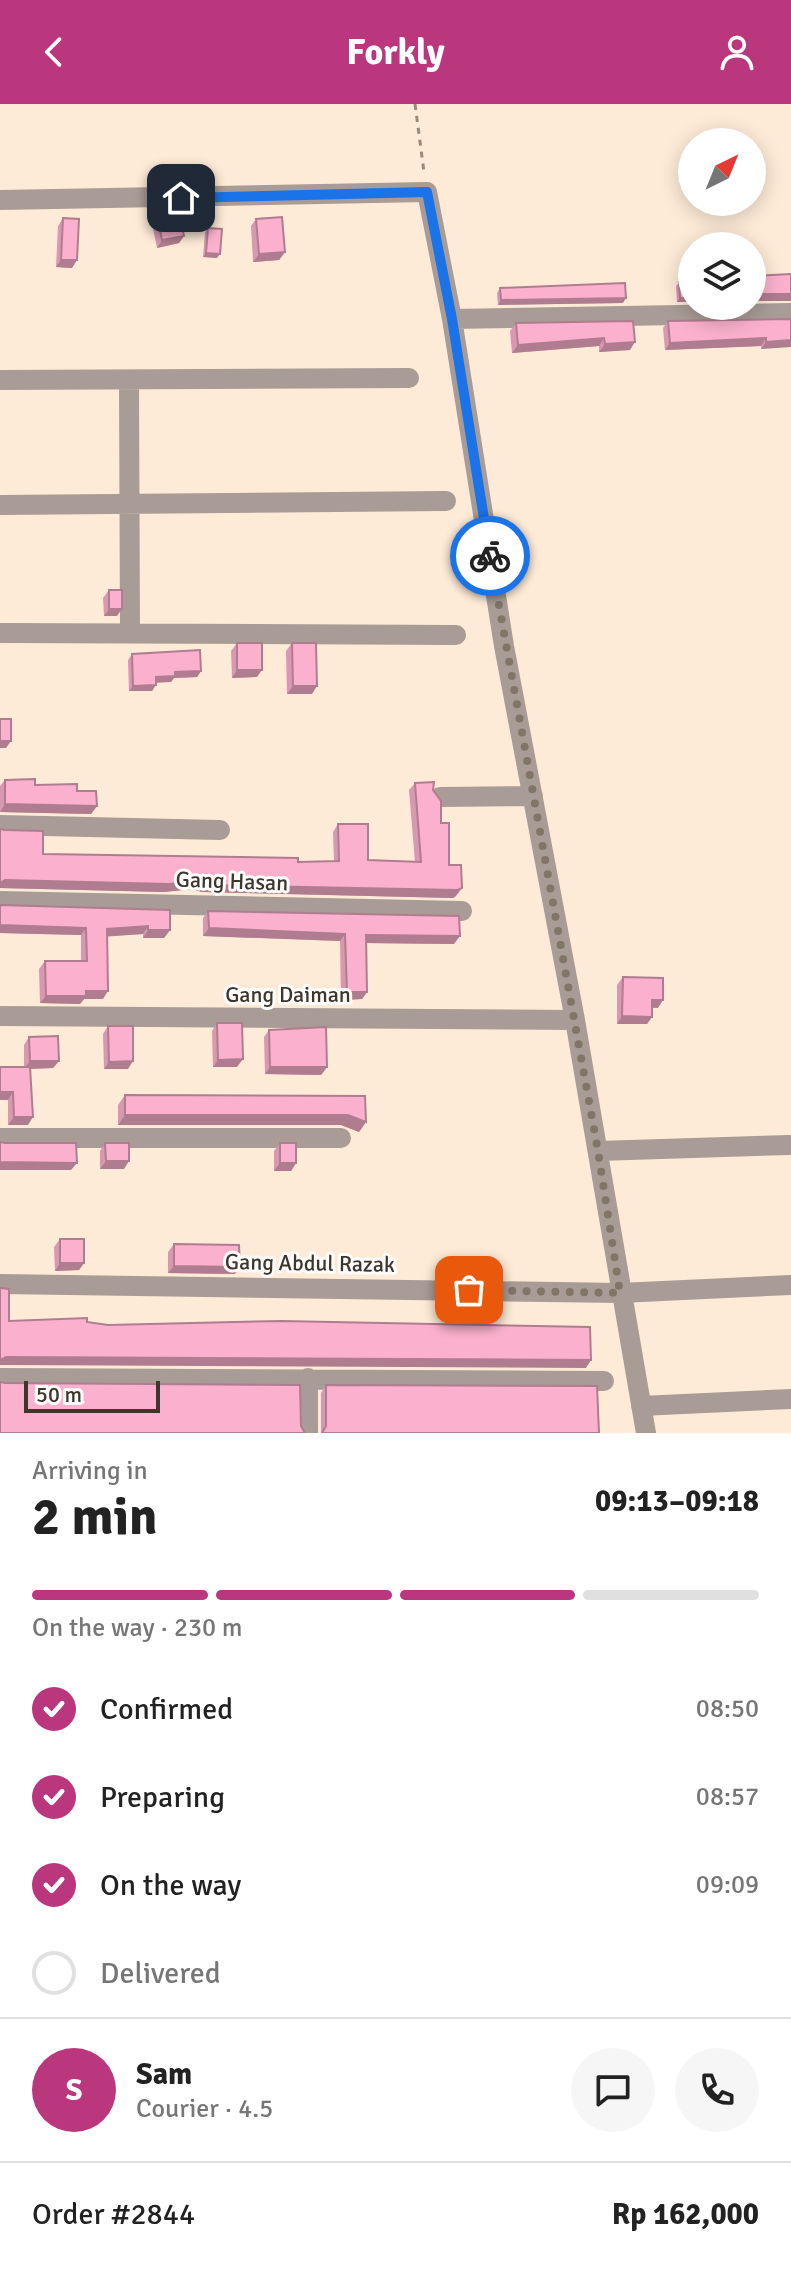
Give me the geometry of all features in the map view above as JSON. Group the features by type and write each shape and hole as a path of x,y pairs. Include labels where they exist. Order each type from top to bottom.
{"street":[{"path":"0,200 427,192 452,319 504,646 575,1020 646,1433"},
{"path":"452,319 791,313"},
{"path":"0,380 409,378"},
{"path":"129,380 130,633"},
{"path":"0,505 446,501"},
{"path":"0,633 456,635"},
{"path":"440,797 533,796"},
{"path":"0,825 220,830"},
{"name":"Gang Hasan","path":"0,901 462,911"},
{"name":"Gang Daiman","path":"0,1016 575,1020"},
{"path":"0,1138 341,1138"},
{"path":"598,1151 789,1145"},
{"name":"Gang Abdul Razak","path":"0,1284 138,1283 620,1293 791,1285"},
{"path":"0,1378 604,1381"},
{"path":"308,1378 308,1433"},
{"path":"641,1406 791,1399"}],"path":[{"path":"415,104 427,192"}],"building":[{"path":"180,216 184,236 162,240 158,220"},
{"path":"282,217 285,252 259,254 256,219"},
{"path":"63,218 79,219 77,260 61,260"},
{"path":"208,228 222,229 220,254 206,253"},
{"path":"791,274 791,294 766,294 766,275"},
{"path":"625,283 626,298 501,300 500,288"},
{"path":"791,319 791,340 766,342 766,338 670,343 668,321"},
{"path":"633,321 635,342 605,344 604,338 518,345 516,323"},
{"path":"109,590 122,590 122,609 109,609"},
{"path":"237,643 262,643 262,670 237,670"},
{"path":"292,643 316,643 317,686 293,686"},
{"path":"200,650 201,671 175,672 175,676 156,677 156,685 133,686 132,654"},
{"path":"0,719 11,719 11,741 0,741"},
{"path":"35,779 35,785 77,784 77,791 96,791 97,806 5,804 5,780"},
{"path":"434,782 433,790 441,801 441,823 449,823 449,865 461,865 462,888 458,890 208,885 197,881 169,884 5,880 0,883 0,829 43,831 43,854 298,858 298,862 339,861 338,824 368,824 368,860 421,862 415,783"},
{"path":"0,905 170,910 170,930 148,930 148,926 107,929 108,991 86,991 86,996 46,996 45,961 87,961 86,928 0,925"},
{"path":"208,911 459,916 460,936 366,935 367,992 347,992 345,934 209,928"},
{"path":"623,977 663,978 663,1000 652,1000 652,1017 622,1016"},
{"path":"217,1023 242,1023 243,1059 218,1060"},
{"path":"108,1026 133,1026 133,1061 109,1062"},
{"path":"326,1027 327,1067 270,1067 269,1030"},
{"path":"58,1036 59,1061 30,1061 29,1037"},
{"path":"0,1067 30,1067 33,1117 14,1117 13,1092 0,1092"},
{"path":"125,1095 365,1096 366,1122 348,1115 125,1115"},
{"path":"0,1142 76,1143 77,1163 0,1162"},
{"path":"105,1143 129,1143 129,1161 106,1161"},
{"path":"280,1143 296,1143 296,1163 280,1163"},
{"path":"60,1239 84,1239 84,1263 60,1263"},
{"path":"174,1244 239,1245 240,1267 174,1266"},
{"path":"0,1288 9,1289 9,1321 87,1318 87,1322 108,1325 281,1321 590,1327 591,1360 6,1357 0,1360"},
{"path":"0,1382 300,1385 301,1426 305,1433 0,1433"},
{"path":"326,1385 597,1386 599,1433 322,1433 326,1426"}],"way so far":[{"path":"469,1290 620,1293 598,1151 490,556"}],"route":[{"path":"181,198 427,192 452,319 490,556"}]}
